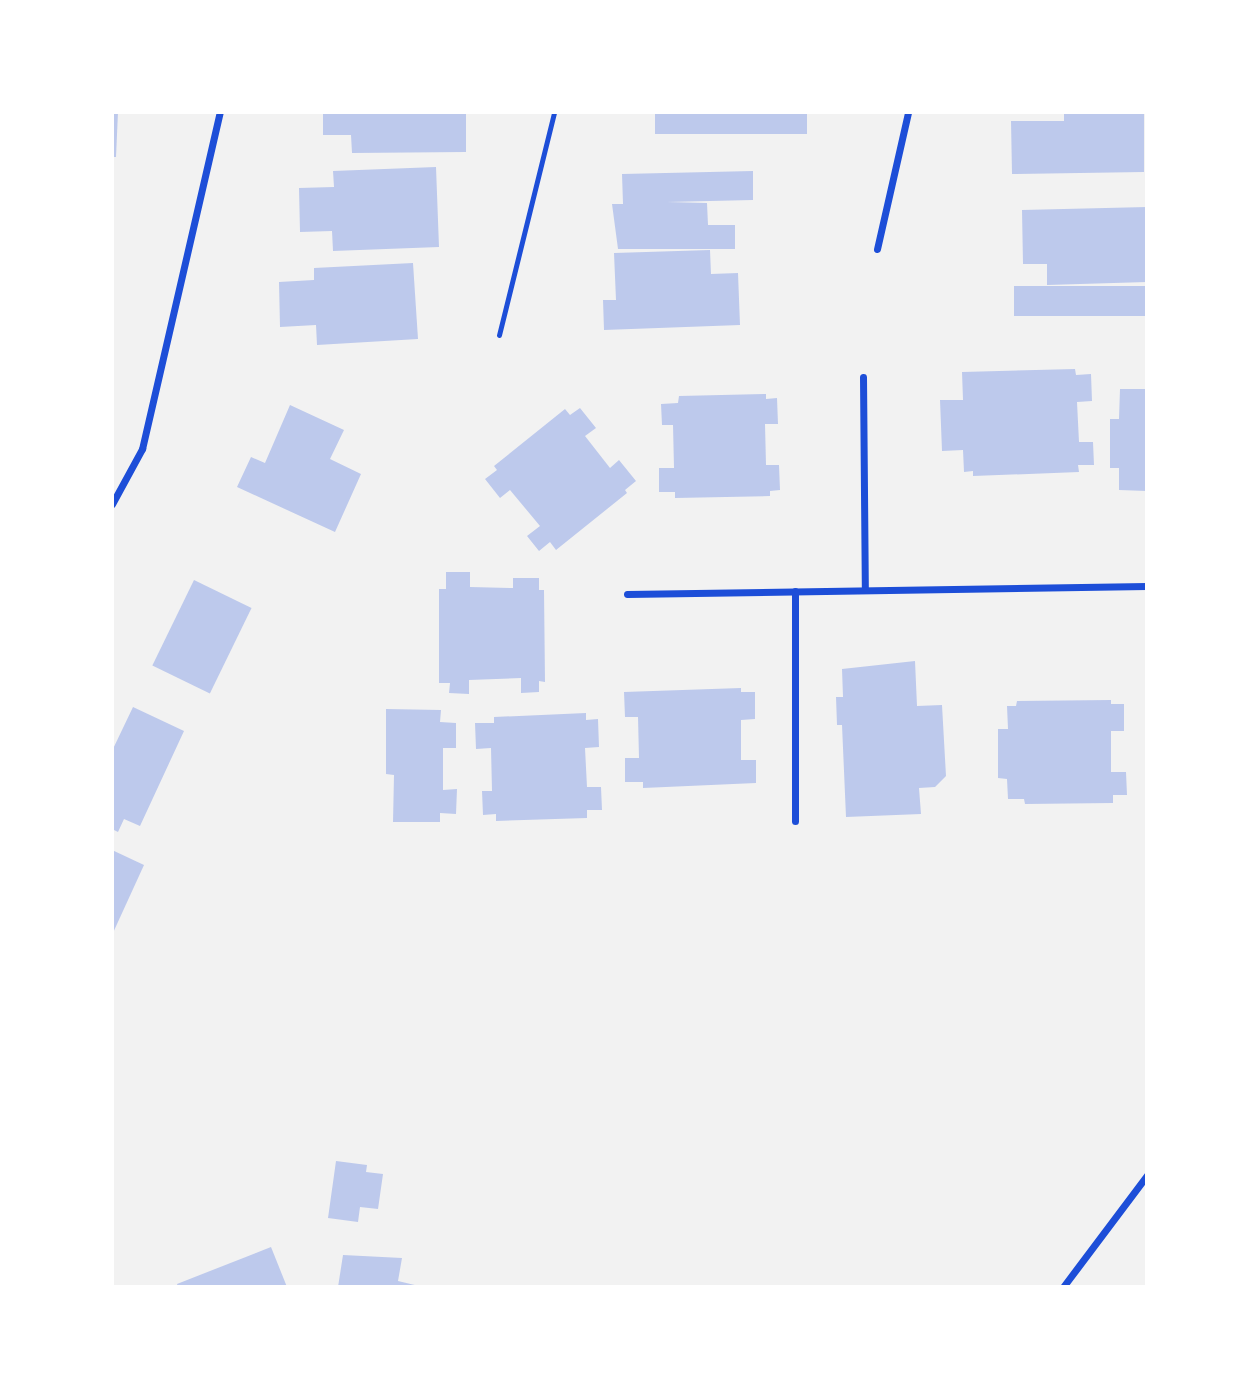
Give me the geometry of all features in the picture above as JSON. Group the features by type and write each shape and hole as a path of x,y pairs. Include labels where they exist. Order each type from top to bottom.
{"street":[{"path":"112,504 142,449 220,112"},
{"path":"877,249 908,112"},
{"path":"863,377 865,590"},
{"path":"627,594 1147,586"},
{"path":"795,591 795,821"},
{"path":"1063,1287 1147,1175"}],"lane":[{"path":"499,335 554,112"}],"building":[{"path":"112,112 118,112 116,157 112,157"},
{"path":"323,112 466,112 466,152 352,153 351,135 323,135"},
{"path":"655,112 807,112 807,134 655,134"},
{"path":"1064,112 1144,112 1144,172 1012,174 1011,121 1064,121"},
{"path":"436,167 439,247 333,251 332,231 300,232 299,188 334,187 333,171"},
{"path":"753,171 753,200 667,202 707,203 708,225 735,225 735,249 618,249 612,204 623,204 622,174"},
{"path":"1147,207 1147,282 1047,285 1047,264 1023,264 1022,210"},
{"path":"710,250 711,274 738,273 740,325 604,330 603,300 616,300 614,253"},
{"path":"413,263 418,339 317,345 316,325 280,327 279,282 314,280 314,268"},
{"path":"1014,286 1147,286 1147,316 1014,316"},
{"path":"1075,369 1076,375 1091,374 1092,401 1077,402 1079,442 1093,442 1094,465 1078,465 1079,472 973,476 973,471 964,472 963,450 942,451 940,400 963,400 962,372"},
{"path":"1120,389 1147,389 1147,491 1119,490 1119,468 1110,468 1110,419 1119,419"},
{"path":"766,394 766,399 777,398 778,424 765,424 766,465 779,465 780,490 770,491 770,496 675,498 675,492 659,492 659,468 674,468 673,425 662,425 661,404 678,403 679,396"},
{"path":"290,405 344,430 330,459 361,474 335,532 237,487 251,457 265,463"},
{"path":"580,408 596,428 585,436 610,468 619,460 636,481 625,490 627,493 556,550 550,542 539,551 527,536 540,526 510,490 500,498 485,479 497,470 494,466 565,409 570,415"},
{"path":"446,572 470,572 470,587 513,588 513,578 539,578 539,590 544,590 545,682 539,681 539,692 521,693 521,678 469,680 469,694 449,693 450,683 439,683 439,589 446,589"},
{"path":"194,580 252,608 210,693 152,665"},
{"path":"915,661 917,706 942,705 946,776 935,787 919,788 921,814 846,817 842,725 837,725 836,697 843,697 842,669"},
{"path":"741,688 741,692 755,692 755,719 741,720 741,760 756,760 756,783 643,788 643,782 625,782 625,758 639,758 638,717 625,717 624,692"},
{"path":"1111,700 1111,704 1124,704 1124,731 1111,731 1111,772 1126,772 1127,795 1113,795 1113,803 1025,804 1024,799 1008,799 1007,779 998,778 998,729 1008,729 1007,706 1016,706 1017,701"},
{"path":"133,707 184,731 140,826 124,819 118,832 112,829 112,751"},
{"path":"386,709 441,710 440,722 456,723 456,748 443,748 443,790 457,789 456,814 440,813 440,822 393,822 394,775 386,774"},
{"path":"586,713 586,720 598,719 599,747 585,748 587,787 601,787 602,810 587,810 587,818 496,821 496,814 483,815 482,791 492,791 491,748 476,749 475,723 494,723 494,717"},
{"path":"112,850 144,865 112,935"},
{"path":"336,1161 367,1165 366,1172 383,1174 378,1209 360,1207 358,1222 328,1218"},
{"path":"271,1247 287,1287 178,1287 177,1284"},
{"path":"343,1255 402,1258 398,1281 423,1287 338,1287"}]}
